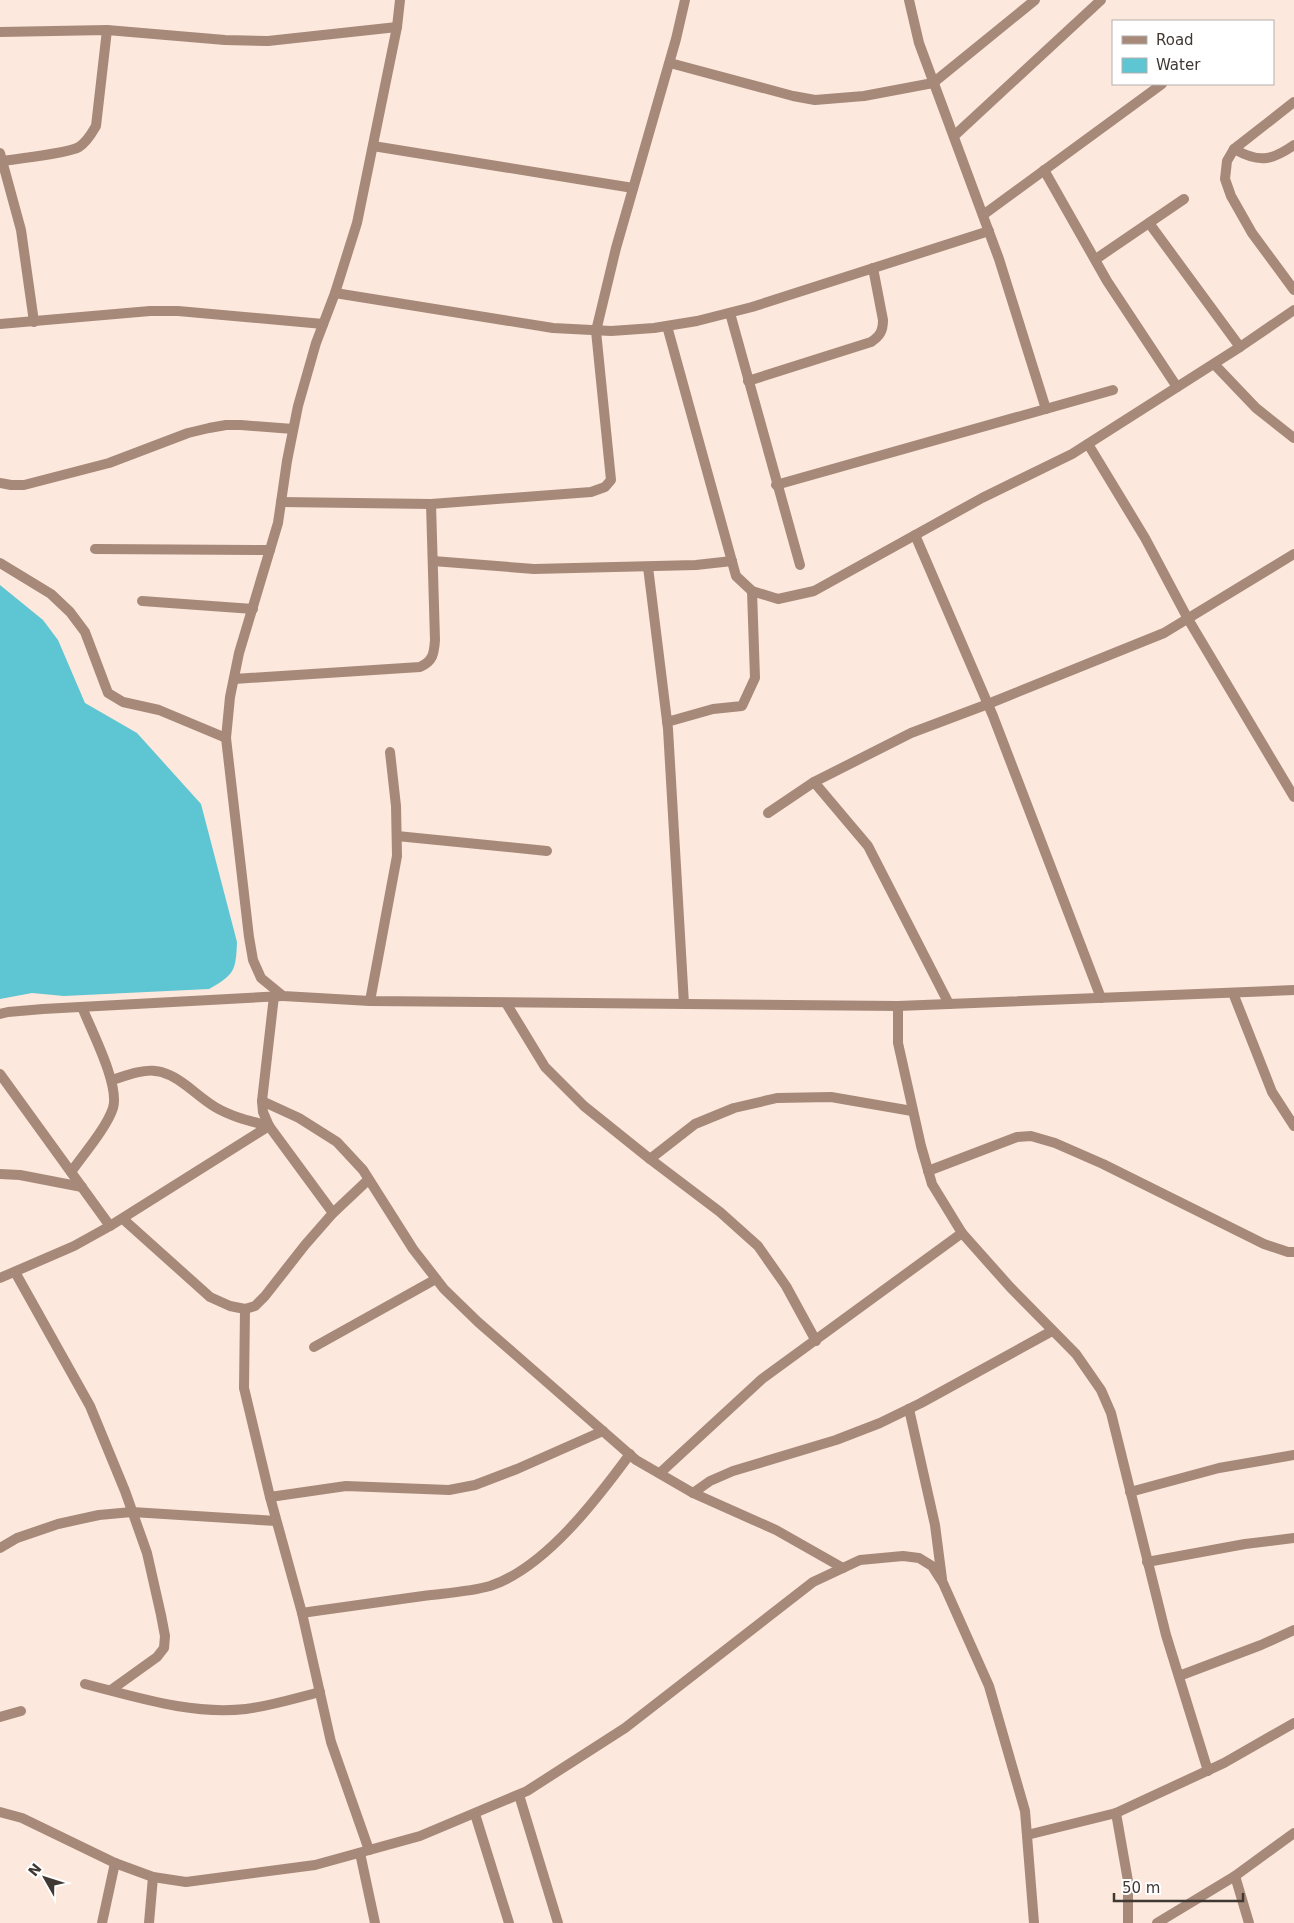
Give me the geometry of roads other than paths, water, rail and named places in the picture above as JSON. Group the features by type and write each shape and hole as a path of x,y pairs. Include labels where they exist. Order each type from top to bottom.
{"street":[{"path":"279,996 261,978 253,960 226,738 230,697 239,654 278,523 293,429 308,370 335,293 356,224 398,27 400,0"},
{"path":"281,502 431,504 591,492 605,487 611,480 596,331 608,281 670,63 685,0"},
{"path":"909,0 919,44 989,231 1046,409"},
{"path":"670,63 793,96 815,100 864,96 933,83 1034,0"},
{"path":"954,136 1101,0"},
{"path":"0,32 107,30 225,40 268,41 398,27"},
{"path":"34,322 21,230 1,157 68,150 79,147 88,139 96,126 107,30"},
{"path":"983,215 1161,85"},
{"path":"1294,102 1234,149 1227,161 1225,179 1231,196 1252,233 1294,290"},
{"path":"1234,149 1255,159 1270,158 1294,145"},
{"path":"372,146 634,188"},
{"path":"1044,170 1108,281 1177,388"},
{"path":"1096,259 1184,199"},
{"path":"1149,223 1240,347"},
{"path":"335,293 553,328 611,331 667,326 730,313 809,290 989,231"},
{"path":"748,381 872,342 878,337 883,329 884,320 873,268"},
{"path":"667,326 736,576 752,591 778,599 814,591 982,498 1072,454 1177,388 1294,310"},
{"path":"0,324 150,311 178,311 323,324"},
{"path":"730,313 776,485 800,565"},
{"path":"1214,364 1256,408 1294,438"},
{"path":"776,485 1113,390"},
{"path":"0,483 11,486 24,485 109,463 188,433 226,425 293,429"},
{"path":"1088,444 1145,538 1188,619 1294,797"},
{"path":"234,679 420,667 429,663 434,654 435,640 431,504"},
{"path":"915,534 988,704 1044,845 1101,998"},
{"path":"95,549 270,550"},
{"path":"768,813 814,782 911,733 1164,633 1294,554"},
{"path":"433,561 534,569 696,565 732,561"},
{"path":"0,562 51,594 70,612 85,632 108,693 123,702 159,710 226,738"},
{"path":"648,566 667,722 684,1004"},
{"path":"667,722 713,709 742,706 755,678 752,591"},
{"path":"142,601 253,609"},
{"path":"370,1001 398,856 396,806 390,752"},
{"path":"814,782 868,846 949,1004"},
{"path":"397,836 547,851"},
{"path":"0,1014 82,1007 279,996 370,1001 898,1006 1294,990"},
{"path":"1233,993 1272,1092 1294,1126"},
{"path":"279,996 262,1101 263,1112 269,1126 333,1213"},
{"path":"506,1003 545,1067 584,1106 720,1212 758,1246 786,1286 816,1341"},
{"path":"898,1006 898,1043 912,1111 932,1184 962,1233 1010,1287 1076,1354 1101,1390 1111,1414 1166,1635 1208,1771"},
{"path":"71,1172 107,1122 113,1108 115,1095 112,1080 82,1007"},
{"path":"112,1080 151,1070 164,1072 176,1078 202,1099 225,1113 236,1118 269,1126"},
{"path":"0,1074 110,1226"},
{"path":"650,1159 695,1124 734,1108 777,1098 831,1096 912,1111"},
{"path":"262,1101 305,1122 337,1142 350,1155 413,1249 444,1290 478,1322 630,1454 693,1493 776,1530 843,1568"},
{"path":"0,1278 74,1246 110,1226 269,1126"},
{"path":"928,1171 1010,1140 1031,1136 1055,1143 1103,1164 1264,1244 1288,1252 1294,1252"},
{"path":"0,1174 20,1175 82,1187"},
{"path":"122,1219 210,1297 230,1306 244,1309 255,1306 265,1296 305,1244 333,1213 368,1180"},
{"path":"660,1474 762,1380 962,1233"},
{"path":"15,1272 90,1406 125,1491 147,1553 164,1636 164,1648 156,1657 111,1690"},
{"path":"314,1347 436,1279"},
{"path":"244,1309 244,1388 276,1521 302,1612 332,1742 365,1851 375,1923"},
{"path":"693,1493 710,1481 733,1470 836,1440 880,1423 1052,1330"},
{"path":"909,1409 935,1525 943,1583"},
{"path":"270,1497 346,1486 449,1490 475,1484 517,1469 603,1431"},
{"path":"302,1612 491,1586 524,1569 563,1537 606,1488 630,1454"},
{"path":"1130,1492 1219,1468 1294,1455"},
{"path":"0,1548 17,1538 58,1524 99,1515 132,1512 276,1521"},
{"path":"1147,1562 1245,1544 1294,1538"},
{"path":"0,1812 22,1818 115,1863 153,1877 186,1882 315,1865 420,1836 519,1795 625,1728 813,1582 860,1560 903,1556 919,1558 932,1566 943,1583 989,1686 1024,1811 1034,1923"},
{"path":"1179,1676 1261,1645 1294,1630"},
{"path":"85,1684 173,1706 213,1710 246,1709 320,1692"},
{"path":"0,1717 21,1711"},
{"path":"1027,1835 1116,1813 1224,1764 1294,1723"},
{"path":"519,1795 558,1923"},
{"path":"1116,1813 1128,1881 1128,1923"},
{"path":"475,1814 509,1923"},
{"path":"1157,1923 1235,1876 1294,1833"},
{"path":"102,1923 115,1863"},
{"path":"1235,1876 1249,1923"},
{"path":"149,1923 153,1877"}],"water":[{"path":"0,585 43,620 58,640 85,703 137,733 201,804 237,942 236,960 232,971 224,980 209,989 64,996 32,993 0,999"}]}
